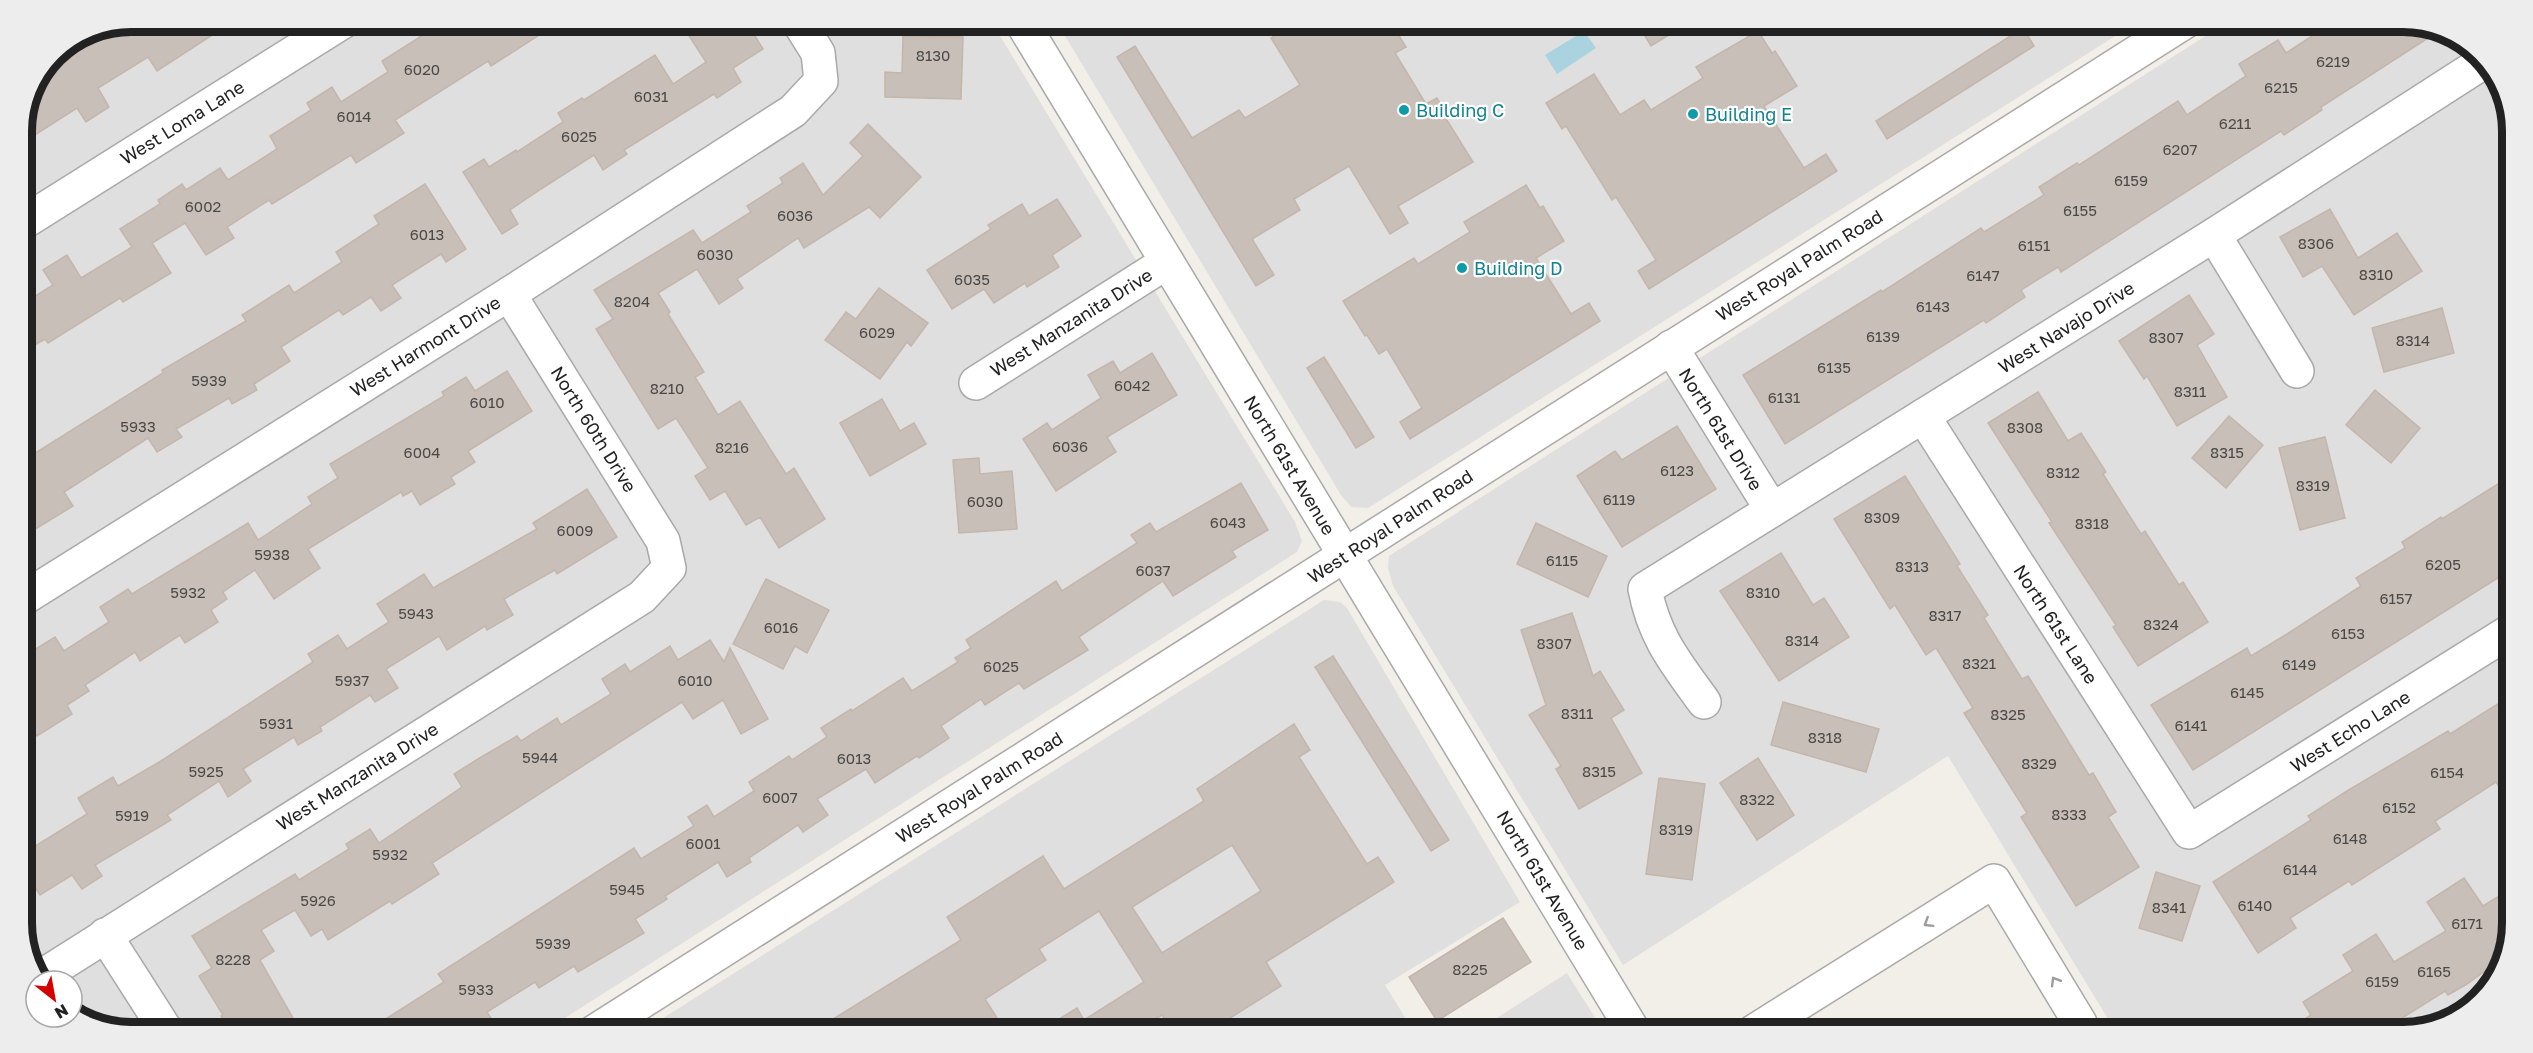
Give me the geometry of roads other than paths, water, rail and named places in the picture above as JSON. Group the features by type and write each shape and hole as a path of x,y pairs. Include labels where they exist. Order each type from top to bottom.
{"street":[{"name":"West Loma Lane","path":"32,217 326,32"},
{"name":"West Harmont Drive","path":"32,593 509,294 793,111 821,81 818,52 805,32"},
{"name":"North 61st Avenue","path":"1028,32 1628,1022"},
{"name":"West Royal Palm Road","path":"610,1022 2169,32"},
{"name":"West Navajo Drive","path":"1704,702 1662,643 1650,615 1645,589 2214,235 2478,66"},
{"path":"2214,235 2296,371"},
{"name":"West Manzanita Drive","path":"976,383 1167,262"},
{"name":"North 60th Drive","path":"509,294 663,540 669,568"},
{"name":"North 61st Drive","path":"1671,347 1772,510"},
{"name":"North 61st Lane","path":"1923,416 2189,832"},
{"name":"West Manzanita Drive","path":"53,969 642,597 669,568"},
{"name":"West Echo Lane","path":"2189,832 2502,636"},
{"path":"1769,1022 1994,881 2079,1022"},
{"path":"105,935 161,1022"}],"water":[{"path":"1582,32 1596,48 1557,74 1545,55"}],"place":[{"name":"Building C","path":"1404,110"},
{"name":"Building E","path":"1693,114"},
{"name":"Building D","path":"1462,268"}]}
